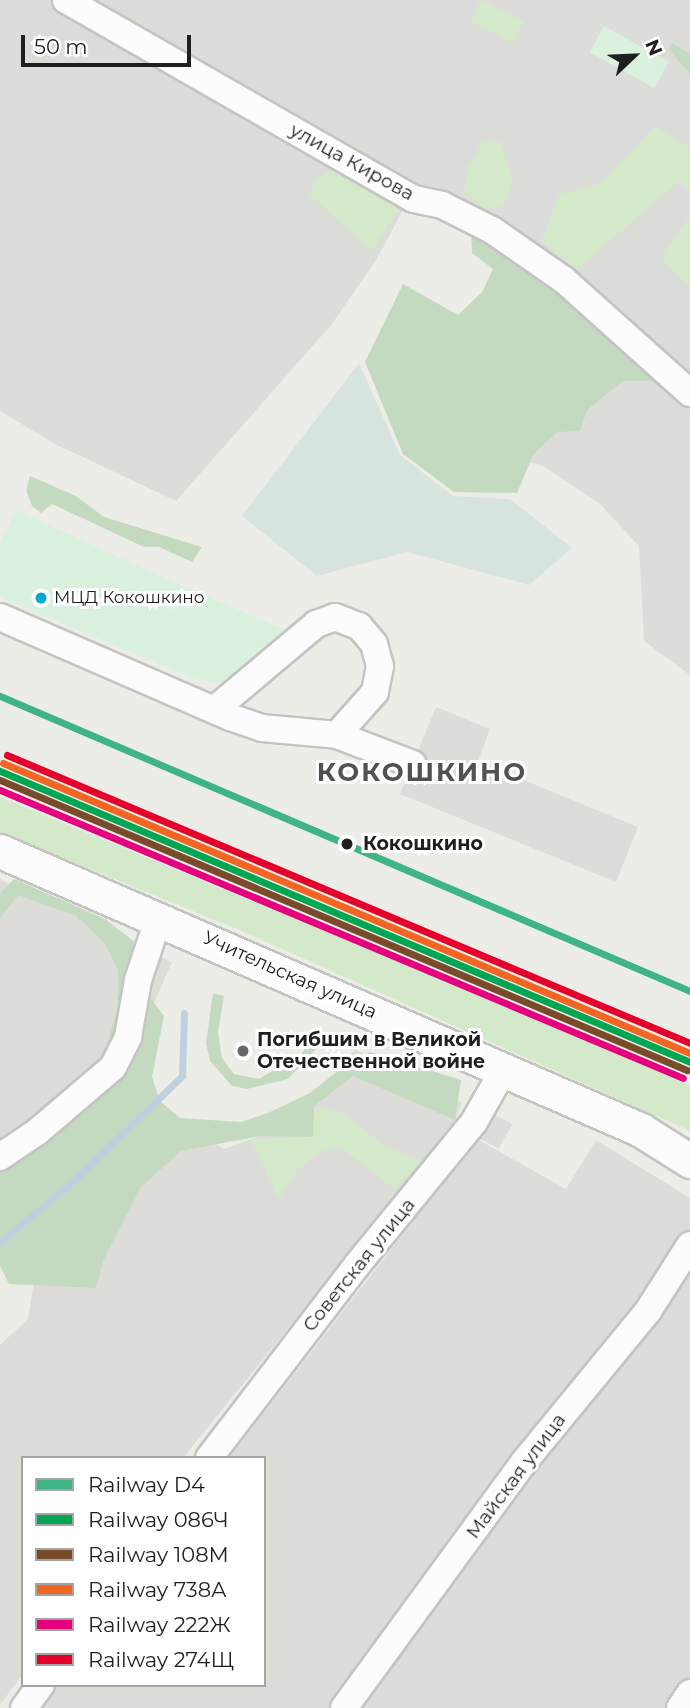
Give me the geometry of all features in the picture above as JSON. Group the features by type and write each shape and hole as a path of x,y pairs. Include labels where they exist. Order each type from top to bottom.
{"street":[{"name":"улица Кирова","path":"66,0 414,198 442,205 492,230 583,296 690,393"},
{"path":"0,617 214,710 262,727 337,735 413,764"},
{"path":"214,710 316,624 335,617 359,626 374,643 380,666 375,692 337,735"},
{"name":"Учительская улица","path":"0,851 159,917 641,1130 690,1161"},
{"path":"0,1157 37,1132 113,1067 128,1037 138,980 159,917"},
{"name":"Советская улица","path":"211,1456 356,1265 474,1122 504,1069"},
{"name":"Майская улица","path":"344,1708 524,1462 648,1311 690,1245"},
{"path":"24,1708 40,1687"},
{"path":"680,1708 690,1693"}],"shaded area":[{"path":"0,0 690,0 690,675 644,641 639,546 599,503 543,466 524,460 621,339 486,246 408,201 376,260 332,324 176,501 55,444 0,411"},
{"path":"359,363 400,455 453,496 510,499 572,548 529,585 407,552 317,576 242,516"},
{"path":"436,707 490,729 478,761 638,827 616,882 400,794"},
{"path":"0,879 172,962 119,1084 224,1149 295,1123 355,1049 462,1102 453,1125 185,1456 21,1456 21,1677 0,1705 0,1345 28,1319 35,1275 0,1225"},
{"path":"492,1113 512,1124 499,1149 478,1137"},
{"path":"477,1139 566,1189 596,1140 690,1198 690,1708 41,1708 57,1687 266,1687 266,1456 231,1456"}],"green space":[{"path":"481,0 524,21 514,43 470,22"},
{"path":"604,26 669,62 654,88 589,52"},
{"path":"672,43 690,54 690,74 670,51"},
{"path":"655,126 690,148 690,194 679,181 577,269 541,241 559,195 601,183"},
{"path":"483,141 500,142 513,180 503,206 485,209 464,192 468,168"},
{"path":"340,165 397,198 399,209 372,251 309,194 317,179"},
{"path":"690,216 690,288 661,257"},
{"path":"471,231 534,265 670,381 623,381 587,410 580,431 557,432 533,455 517,493 454,492 403,454 365,362 403,284 458,315 482,292 493,269 472,253"},
{"path":"30,476 76,496 104,517 202,547 192,562 159,547 144,547 52,504 41,513 32,506 26,490"},
{"path":"16,510 286,630 225,683 194,679 0,597 0,542"},
{"path":"0,797 663,1071 690,1086 690,1131 244,932 0,832"},
{"path":"14,879 105,919 141,947 130,971 164,1016 152,1077 160,1101 180,1118 241,1122 268,1113 310,1093 354,1058 370,1052 461,1080 455,1120 353,1076 314,1106 313,1137 260,1136 181,1151 141,1187 104,1259 96,1288 9,1284 0,1266 0,1138 19,1142 45,1108 103,1058 118,1007 118,970 104,942 76,916 18,895 0,918 0,893"},
{"path":"213,993 224,996 218,1032 222,1058 234,1074 259,1079 301,1054 316,1036 325,1040 288,1079 247,1089 232,1086 210,1061 206,1043"},
{"path":"314,1106 345,1114 383,1145 423,1162 395,1189 340,1147 320,1152 297,1170 279,1199 251,1139 313,1137"}],"waterway":[{"path":"0,1242 69,1185 182,1076 184,1013"}],"rail line":[{"name":"D4","path":"0,696 690,991"},
{"name":"274Щ","path":"7,755 690,1043"},
{"name":"738А","path":"3,763 690,1053"},
{"name":"086Ч","path":"0,771 690,1062"},
{"name":"108М","path":"0,780 687,1070"},
{"name":"222Ж","path":"0,790 683,1078"}],"place":[{"name":"МЦД Кокошкино","path":"41,598"},
{"name":"Кокошкино","path":"347,844"},
{"name":"Погибшим в Великой Отечественной войне","path":"243,1051"}],"district":[{"name":"КОКОШКИНО","path":"422,773"}]}
